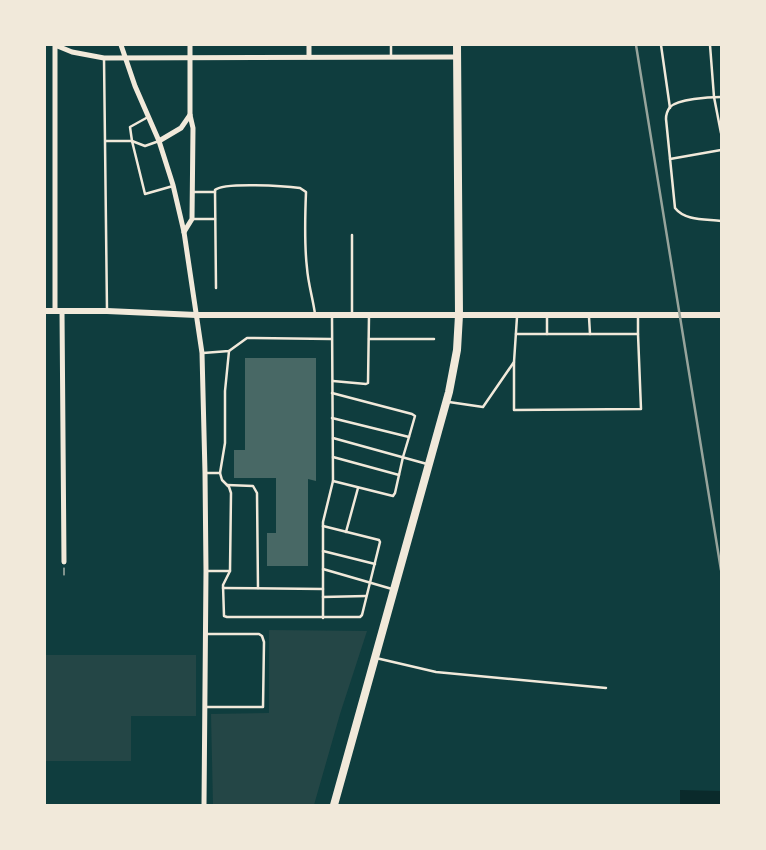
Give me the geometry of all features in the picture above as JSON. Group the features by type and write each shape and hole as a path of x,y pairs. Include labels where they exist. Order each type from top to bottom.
{"main road":[{"path":"334,805 454,372 459,315 457,45"}],"street":[{"path":"55,311 54,45 72,52 104,58 458,57"},
{"path":"120,45 159,141 173,186 184,232 202,353 206,473 204,805"},
{"path":"184,232 192,219 193,192 190,45"},
{"path":"309,45 309,57"},
{"path":"159,141 181,128 190,115"},
{"path":"45,311 107,311 196,315 721,315"},
{"path":"62,311 64,562"}],"lane":[{"path":"391,45 391,57"},
{"path":"661,45 670,108"},
{"path":"710,45 714,97 721,133"},
{"path":"104,58 107,311"},
{"path":"721,97 677,103 666,113 675,208 686,217 721,221"},
{"path":"148,117 130,127 144,194 173,186"},
{"path":"106,141 132,141 145,146 159,141"},
{"path":"670,159 721,150"},
{"path":"216,288 215,192 217,188 233,186 300,188 306,192 305,250 315,314"},
{"path":"193,192 215,192"},
{"path":"192,219 215,219"},
{"path":"352,235 352,315"},
{"path":"323,618 323,526 333,481 332,314"},
{"path":"332,381 368,383 369,315"},
{"path":"517,316 514,362 514,410 641,409 638,316"},
{"path":"547,316 547,334"},
{"path":"589,316 590,334"},
{"path":"516,334 638,334"},
{"path":"202,353 229,351 247,338 332,339"},
{"path":"369,339 434,338"},
{"path":"229,351 225,391 225,444 220,473 222,480 231,493 230,571 223,588 223,614 226,618 360,617 380,542 379,540 323,526"},
{"path":"446,402 483,407 514,362"},
{"path":"332,393 415,416 393,496 333,481"},
{"path":"332,418 409,437"},
{"path":"333,437 428,464"},
{"path":"333,457 399,475"},
{"path":"206,473 220,473"},
{"path":"227,485 253,486 258,493 258,588"},
{"path":"346,532 358,488"},
{"path":"323,551 374,564"},
{"path":"323,569 394,590"},
{"path":"206,571 230,571"},
{"path":"223,588 323,589"},
{"path":"323,596 366,596"},
{"path":"204,707 263,706 264,642 259,634 205,634"},
{"path":"374,658 436,672 606,688"}],"shaded area":[{"path":"269,630 367,631 340,714 314,805 213,805 211,714 269,713"},
{"path":"45,655 196,655 196,716 131,716 131,761 45,761"},
{"path":"680,790 721,791 721,805 680,805"}],"building":[{"path":"245,358 316,358 316,481 308,479 308,566 267,566 267,533 276,533 276,478 234,478 234,450 245,450"}],"railway":[{"path":"636,45 721,570"}]}
